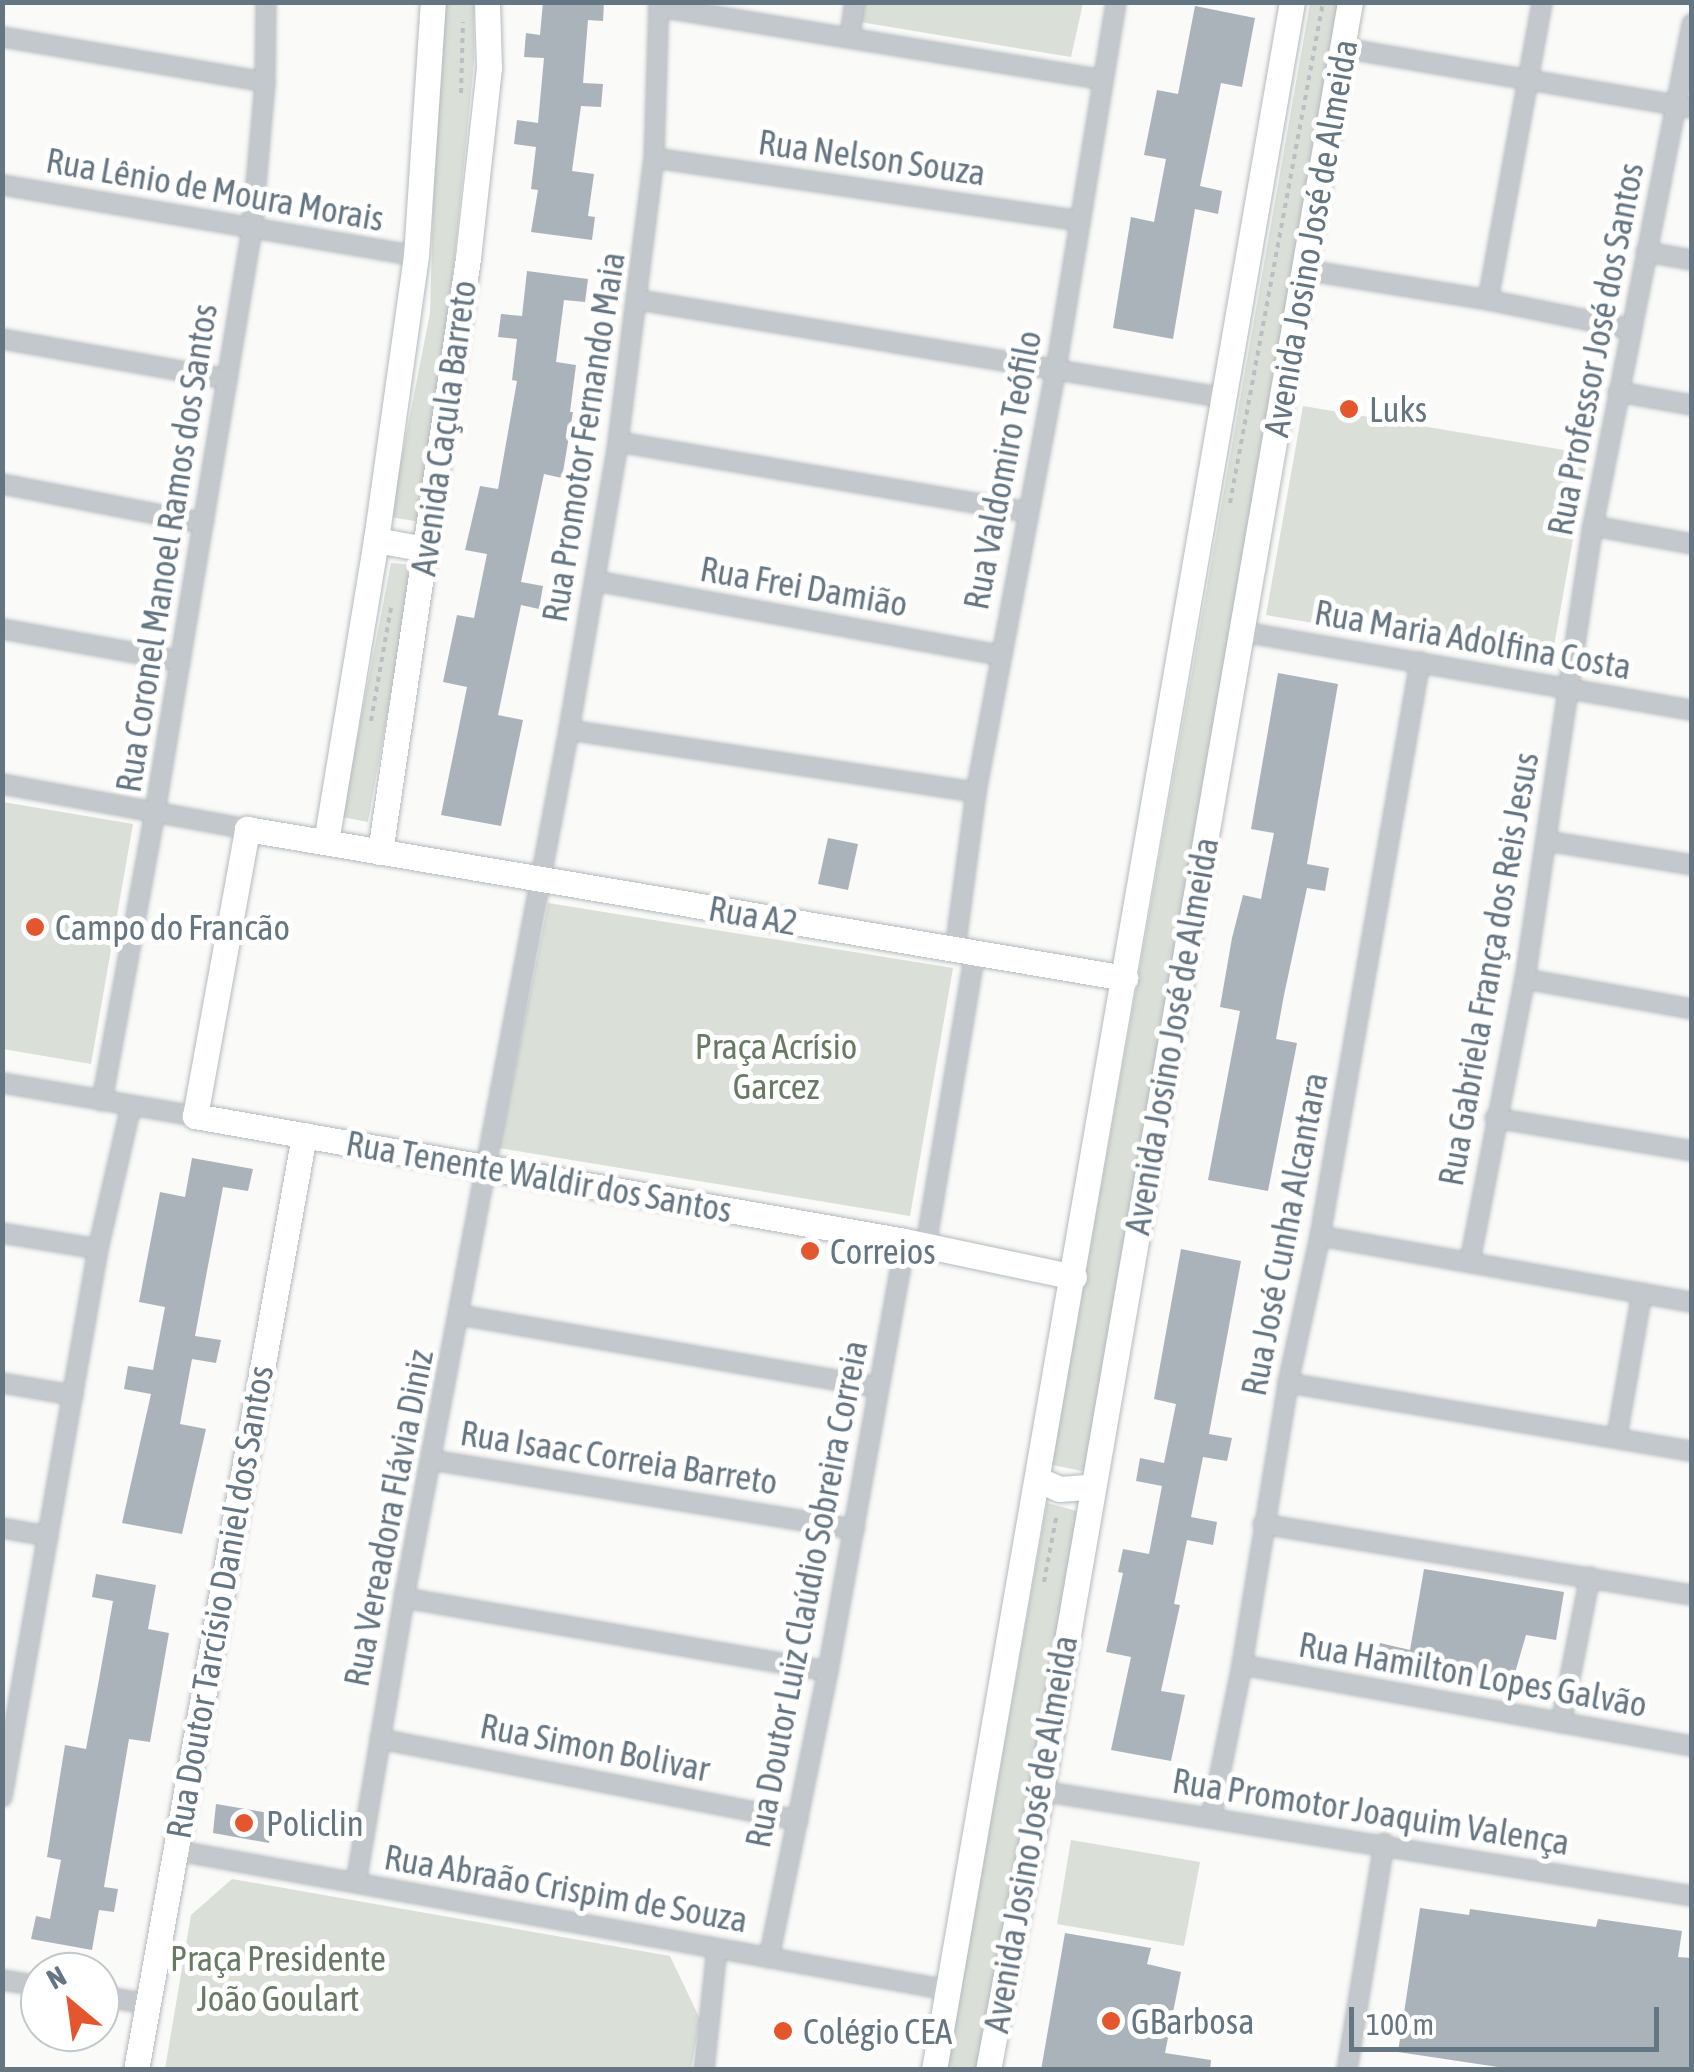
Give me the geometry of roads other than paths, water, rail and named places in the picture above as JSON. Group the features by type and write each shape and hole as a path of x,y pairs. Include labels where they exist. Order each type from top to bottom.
{"street":[{"name":"Rua Coronel Manoel Ramos dos Santos","path":"102,1101 156,812 252,228 265,82 266,2"},
{"name":"Avenida Caçula Barreto","path":"326,842 362,706 376,540 416,256 433,2"},
{"name":"Avenida Caçula Barreto","path":"380,852 468,258 488,67 487,2"},
{"path":"850,36 855,2"},
{"name":"Rua Valdomiro Teófilo","path":"965,952 976,792 1056,369 1116,2"},
{"name":"Avenida Josino José de Almeida","path":"934,2070 1292,2"},
{"name":"Avenida Josino José de Almeida","path":"988,2070 1040,1791 1350,2"},
{"path":"1488,300 1542,2"},
{"path":"659,5 1102,78"},
{"name":"Rua Promotor Fernando Maia","path":"540,878 596,581 639,300 654,158 659,5"},
{"name":"Rua Professor José dos Santos","path":"1566,688 1630,329 1684,106 1692,24"},
{"path":"2,37 265,82"},
{"path":"1342,48 1529,83 1684,106"},
{"name":"Rua Nelson Souza","path":"654,158 1080,221"},
{"name":"Rua Lênio de Moura Morais","path":"2,185 416,256"},
{"path":"1646,252 1692,260"},
{"path":"1304,270 1488,300 1630,329"},
{"path":"639,300 1225,398"},
{"path":"2,338 227,379"},
{"path":"1618,392 1692,404"},
{"path":"618,442 1028,512"},
{"path":"2,484 203,523"},
{"path":"1594,526 1692,544"},
{"path":"376,540 425,549"},
{"name":"Rua Frei Damião","path":"596,581 1000,654"},
{"path":"2,629 180,660"},
{"name":"Rua Maria Adolfina Costa","path":"1242,632 1692,710"},
{"name":"Rua José Cunha Alcantara","path":"1211,1818 1242,1665 1288,1382 1320,1236 1420,662"},
{"name":"Rua Gabriela França dos Reis Jesus","path":"1470,1261 1525,980 1566,688"},
{"path":"569,730 976,792"},
{"path":"2,784 247,828 196,1116"},
{"name":"Rua A2","path":"247,828 1125,978"},
{"path":"1547,841 1692,865"},
{"name":"Rua Vereadora Flávia Diniz","path":"356,1882 404,1598 540,878"},
{"name":"Rua Doutor Luiz Claúdio Sobreira Correia","path":"769,1958 828,1671 878,1387 916,1243 965,952"},
{"path":"1525,980 1692,1009"},
{"name":"Rua Tenente Waldir dos Santos","path":"2,1083 916,1243 1074,1276"},
{"path":"2,1797 98,1250 131,1106"},
{"path":"1495,1118 1692,1151"},
{"name":"Rua Doutor Tarcísio Daniel dos Santos","path":"136,2070 304,1135"},
{"path":"2,1233 98,1250"},
{"path":"1320,1236 1692,1302"},
{"path":"1617,1436 1642,1293"},
{"path":"459,1315 878,1387"},
{"path":"1288,1382 1692,1451"},
{"path":"2,1383 73,1395"},
{"name":"Rua Isaac Correia Barreto","path":"432,1460 854,1528"},
{"path":"1037,1478 1058,1489 1090,1487"},
{"path":"1264,1524 1692,1595"},
{"path":"2,1528 48,1536"},
{"path":"1561,1723 1590,1576"},
{"path":"404,1598 828,1671"},
{"name":"Rua Hamilton Lopes Galvão","path":"1242,1665 1692,1746"},
{"path":"2,1675 23,1678"},
{"name":"Rua Simon Bolivar","path":"380,1738 798,1820"},
{"name":"Rua Promotor Joaquim Valença","path":"1040,1791 1384,1843 1692,1896"},
{"path":"1347,2070 1384,1843"},
{"name":"Rua Abraão Crispim de Souza","path":"174,1850 948,1990"},
{"path":"704,2070 717,1948"},
{"path":"120,1999 149,2004"}],"place":[{"name":"Luks","path":"1349,409"},
{"name":"Campo do Francão","path":"35,927"},
{"name":"Correios","path":"810,1251"},
{"name":"Policlin","path":"244,1823"},
{"name":"GBarbosa","path":"1111,2021"},
{"name":"Colégio CEA","path":"783,2031"}],"park label":[{"name":"Praça Acrísio Garcez","path":"776,1066"},
{"name":"Praça Presidente João Goulart","path":"278,1978"}]}
